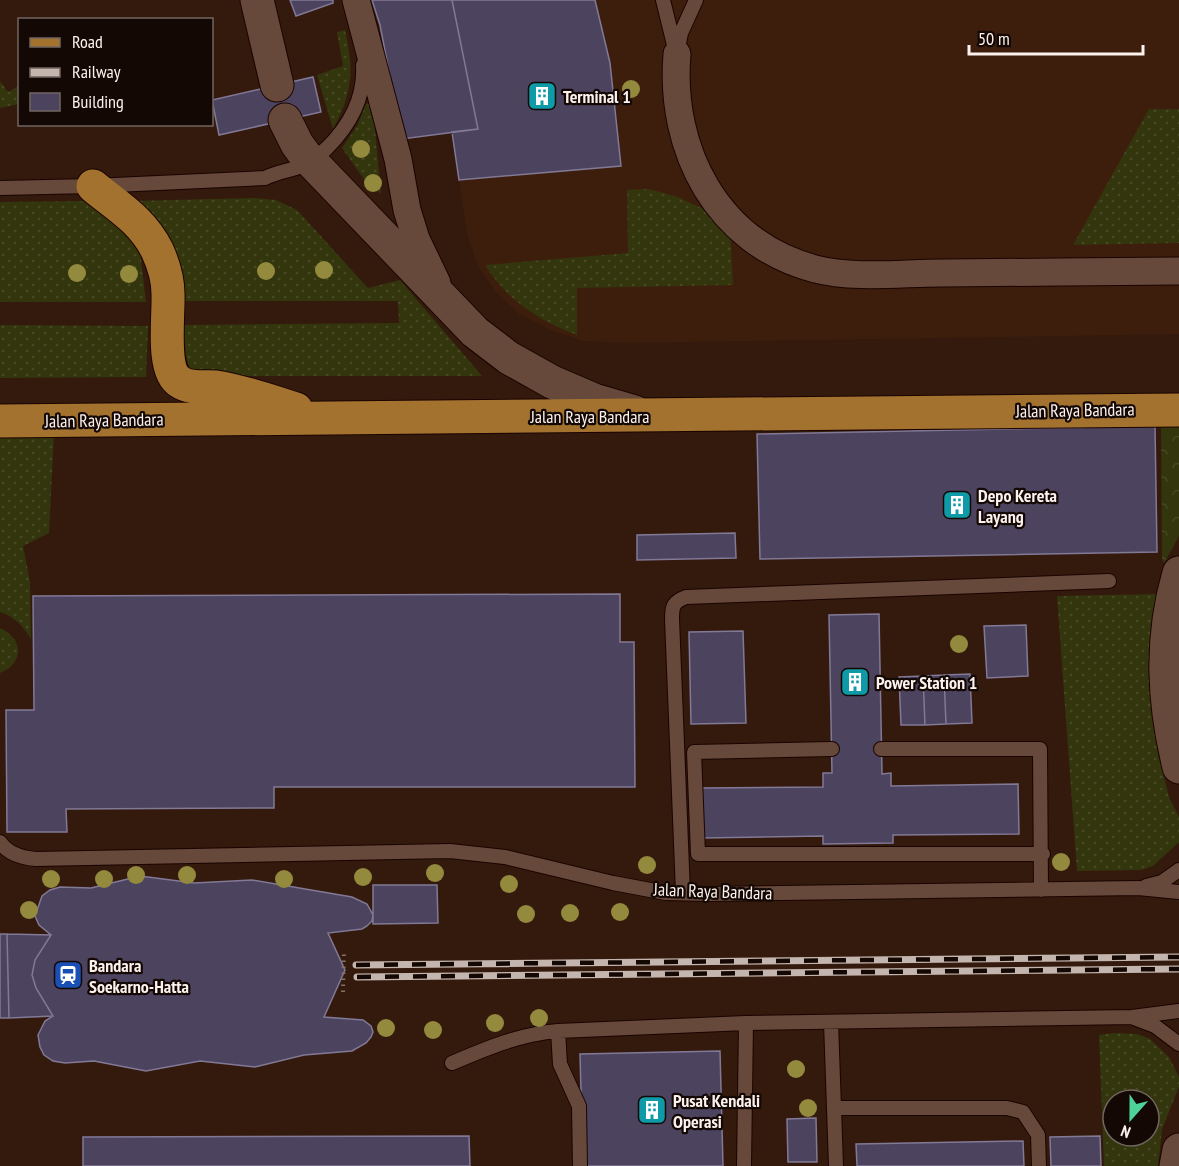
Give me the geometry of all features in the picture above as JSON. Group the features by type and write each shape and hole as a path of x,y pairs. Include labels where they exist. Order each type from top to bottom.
{"main road":[{"path":"93,186 133,217 147,233 163,266 168,292 168,349 173,376 181,383 243,393 327,418"},
{"name":"Jalan Raya Bandara","path":"0,422 1179,410"}],"street":[{"path":"257,0 277,85"},
{"path":"359,8 398,159 410,220 428,267 450,306"},
{"path":"676,54 675,76 679,118 685,146 700,178 720,206 743,231 765,248 792,260 815,269 868,274 1179,271"},
{"path":"285,120 297,144 313,162 475,332 509,358 552,382 594,400 649,416"},
{"path":"1179,573 1172,597 1164,668 1169,724 1179,767"},
{"path":"1176,1166 1179,1150"}],"lane":[{"path":"663,0 676,54"},
{"path":"676,54 681,33 696,0"},
{"path":"0,188 265,178 313,162 341,134 361,94 364,78 359,8"},
{"path":"683,893 672,619 672,607 676,601 686,597 1109,581"},
{"path":"832,749 694,752 698,854 1042,854"},
{"path":"881,749 1040,749 1041,890"},
{"name":"Jalan Raya Bandara","path":"0,842 12,853 24,858 36,859 450,851 505,857 613,883 666,893 1138,888 1179,892"},
{"path":"1138,888 1162,882 1179,870"},
{"path":"453,1063 506,1041 558,1031 746,1023 1132,1017 1179,1011"},
{"path":"1132,1017 1155,1026 1179,1044"},
{"path":"831,1022 836,1166"},
{"path":"744,1166 746,1023"},
{"path":"558,1031 560,1064 579,1106 580,1166"},
{"path":"834,1108 1007,1108 1023,1112 1038,1134 1039,1166"}],"path":[{"path":"343,992 344,951"}],"shaded area":[{"path":"452,0 1179,0 1179,334 627,343 583,341 551,330 519,314 496,292 478,266 467,234 452,132"}],"green space":[{"path":"345,30 350,57 350,81 345,104 333,129 317,75 343,66 337,32"},
{"path":"0,81 8,92 18,87 18,104 0,108"},
{"path":"369,103 373,108 381,194 366,182 342,148 357,126 366,104"},
{"path":"1149,109 1179,109 1179,243 1073,245"},
{"path":"649,189 678,197 703,209 730,230 733,285 577,288 577,335 525,308 503,289 485,265 628,253 627,190"},
{"path":"254,198 276,200 297,210 368,288 400,280 482,376 184,376 180,325 399,323 398,301 182,301 132,201"},
{"path":"89,201 139,243 146,302 0,302 0,202"},
{"path":"0,325 148,326 146,377 0,378"},
{"path":"1161,421 1179,423 1179,536 1164,563 1162,559"},
{"path":"54,432 49,533 23,546 30,581 31,639 18,622 0,612 0,437"},
{"path":"1160,594 1153,712 1158,754 1169,797 1179,817 1179,842 1153,866 1141,870 1077,871 1057,596"},
{"path":"0,628 14,638 18,651 14,663 0,673"},
{"path":"1137,1034 1150,1039 1169,1057 1179,1077 1179,1087 1162,1129 1161,1138 1161,1088 1101,1088 1099,1035"},
{"path":"1103,1148 1160,1148 1158,1166 1104,1166"}],"building":[{"path":"290,0 333,0 333,3 296,16"},
{"path":"372,0 452,0 478,129 402,139 380,25"},
{"name":"Terminal 1","path":"452,0 595,0 610,63 621,166 459,180 452,132 478,129"},
{"path":"313,77 321,112 219,135 213,100"},
{"name":"Depo Kereta Layang","path":"1155,426 1157,552 760,559 757,434"},
{"path":"735,533 736,558 637,560 637,535"},
{"path":"620,594 620,642 634,642 635,787 274,787 274,808 66,809 67,832 7,832 6,710 34,710 33,596"},
{"name":"Power Station 1","path":"879,614 882,774 891,773 891,786 1018,784 1019,834 893,835 893,843 823,844 823,836 702,838 701,788 823,787 823,773 832,773 829,615"},
{"path":"1026,625 1028,676 987,678 984,626"},
{"path":"743,631 746,723 691,724 689,632"},
{"path":"970,674 972,723 946,724 944,675"},
{"path":"944,675 946,724 925,725 923,676"},
{"path":"923,676 925,725 901,725 899,677"},
{"name":"Bandara Soekarno-Hatta","path":"140,876 194,883 252,880 352,897 367,904 373,915 372,921 367,926 362,929 328,933 345,970 324,1017 363,1020 371,1026 373,1032 371,1037 366,1043 352,1051 304,1055 255,1067 200,1061 146,1071 94,1061 65,1063 53,1061 44,1055 38,1035 45,1021 53,1016 36,988 32,975 35,960 51,935 39,925 35,916 42,896 60,887 91,888"},
{"path":"373,885 437,885 438,923 373,924"},
{"path":"0,934 7,934 9,1018 0,1018"},
{"path":"7,934 51,935 35,960 32,975 36,988 53,1016 9,1018"},
{"name":"Pusat Kendali Operasi","path":"720,1051 723,1166 583,1166 580,1054"},
{"path":"816,1118 817,1162 788,1162 787,1119"},
{"path":"469,1136 470,1166 83,1166 83,1137"},
{"path":"1100,1136 1101,1166 1051,1166 1050,1137"},
{"path":"1023,1141 1024,1166 857,1166 856,1144"}],"railway":[{"path":"356,965 1179,957"},
{"path":"357,977 1179,969"}],"place":[{"name":"Terminal 1","path":"542,96"},
{"name":"Depo Kereta Layang","path":"957,505"},
{"name":"Power Station 1","path":"855,682"},
{"name":"Bandara Soekarno-Hatta","path":"68,975"},
{"name":"Pusat Kendali Operasi","path":"652,1110"}]}
